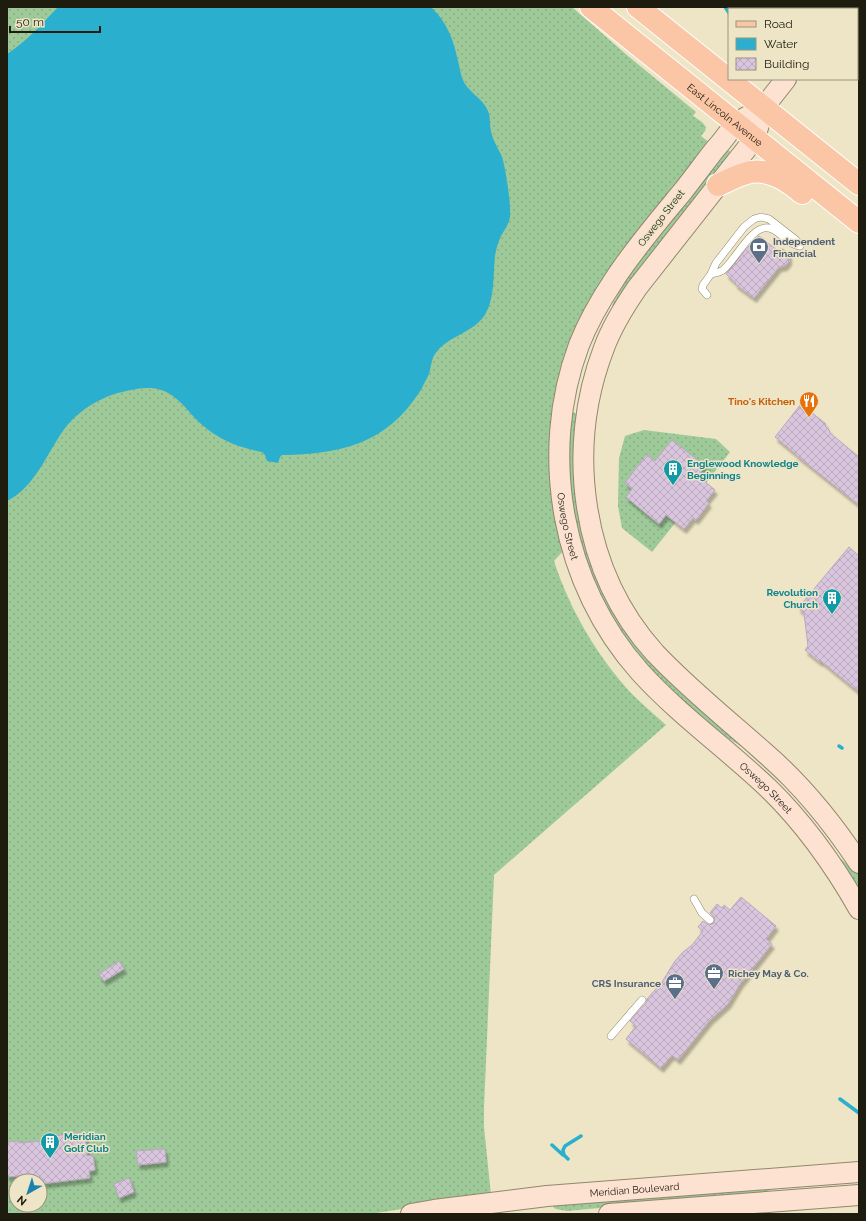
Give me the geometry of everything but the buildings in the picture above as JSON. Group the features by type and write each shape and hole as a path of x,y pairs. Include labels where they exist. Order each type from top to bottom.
{"main road":[{"name":"East Lincoln Avenue","path":"591,7 859,222"},
{"path":"638,7 728,78"},
{"path":"730,80 859,184"},
{"name":"Oswego Street","path":"785,80 764,107 755,138 637,288 621,313 604,347 589,398 584,428 583,468 588,513 596,547 608,579 628,616 644,639 681,679 765,753 798,785 835,828 859,862"},
{"name":"Oswego Street","path":"764,107 736,123 622,268 607,290 589,322 578,348 571,371 562,416 559,455 561,498 570,542 582,577 592,600 618,643 639,671 656,689 780,800 821,850 842,880 859,909"},
{"path":"718,186 737,176 751,172 773,174 787,181 844,226 859,231"},
{"name":"Meridian Boulevard","path":"411,1214 539,1197 859,1172"},
{"path":"609,1214 859,1195"}],"lane":[{"path":"707,295 703,291 702,287 711,274 714,266 744,227 754,218 761,217 769,219 796,240 800,246 793,245 771,228 761,228 756,231 726,267 719,272 711,274"},
{"path":"694,899 704,915 710,920"},
{"path":"611,1036 642,1000"}],"green space":[{"name":"Meridian Golf Club","path":"7,7 572,7 628,56 696,112 693,116 702,122 706,127 701,136 711,144 569,355 565,549 554,561 560,579 576,614 595,647 630,692 666,725 494,875 484,1108 484,1127 491,1195 370,1214 7,1214"},
{"path":"728,150 732,153 617,308 612,305 628,277 649,246"},
{"path":"574,412 577,416 588,545 710,715 782,783 742,747 708,725 651,673 603,606 578,542 566,465 572,414"},
{"path":"644,430 716,439 730,452 706,483 698,476 705,466 672,440 655,461 646,455 631,475 659,523 666,515 676,522 652,552 622,528 618,506 619,458 625,436"},
{"path":"841,859 859,875 859,896 838,862"},
{"path":"771,1185 771,1190 759,1193 567,1211 553,1207 554,1205"}],"water":[{"path":"58,7 431,7 441,18 451,37 464,83 483,102 488,111 491,132 502,157 505,170 509,195 510,217 508,224 500,238 495,256 491,299 486,313 475,325 440,348 434,356 429,374 422,388 409,407 394,422 379,433 362,442 345,448 325,452 282,455 278,463 267,461 262,452 236,445 214,434 200,423 178,400 167,392 152,388 132,390 114,394 89,406 68,424 33,479 17,495 7,501 7,54 28,38"},
{"path":"723,7 765,8 728,8 728,14"}],"waterway":[{"path":"840,1099 859,1113"},
{"path":"568,1159 564,1155 563,1150 565,1146 581,1136"},
{"path":"552,1145 563,1155"}],"place":[{"name":"Independent Financial","path":"759,264"},
{"name":"Tino's Kitchen","path":"809,418"},
{"name":"Englewood Knowledge Beginnings","path":"673,486"},
{"name":"Revolution Church","path":"832,615"},
{"name":"Richey May & Co.","path":"714,990"},
{"name":"CRS Insurance","path":"675,1000"},
{"name":"Meridian Golf Club","path":"50,1159"}]}
